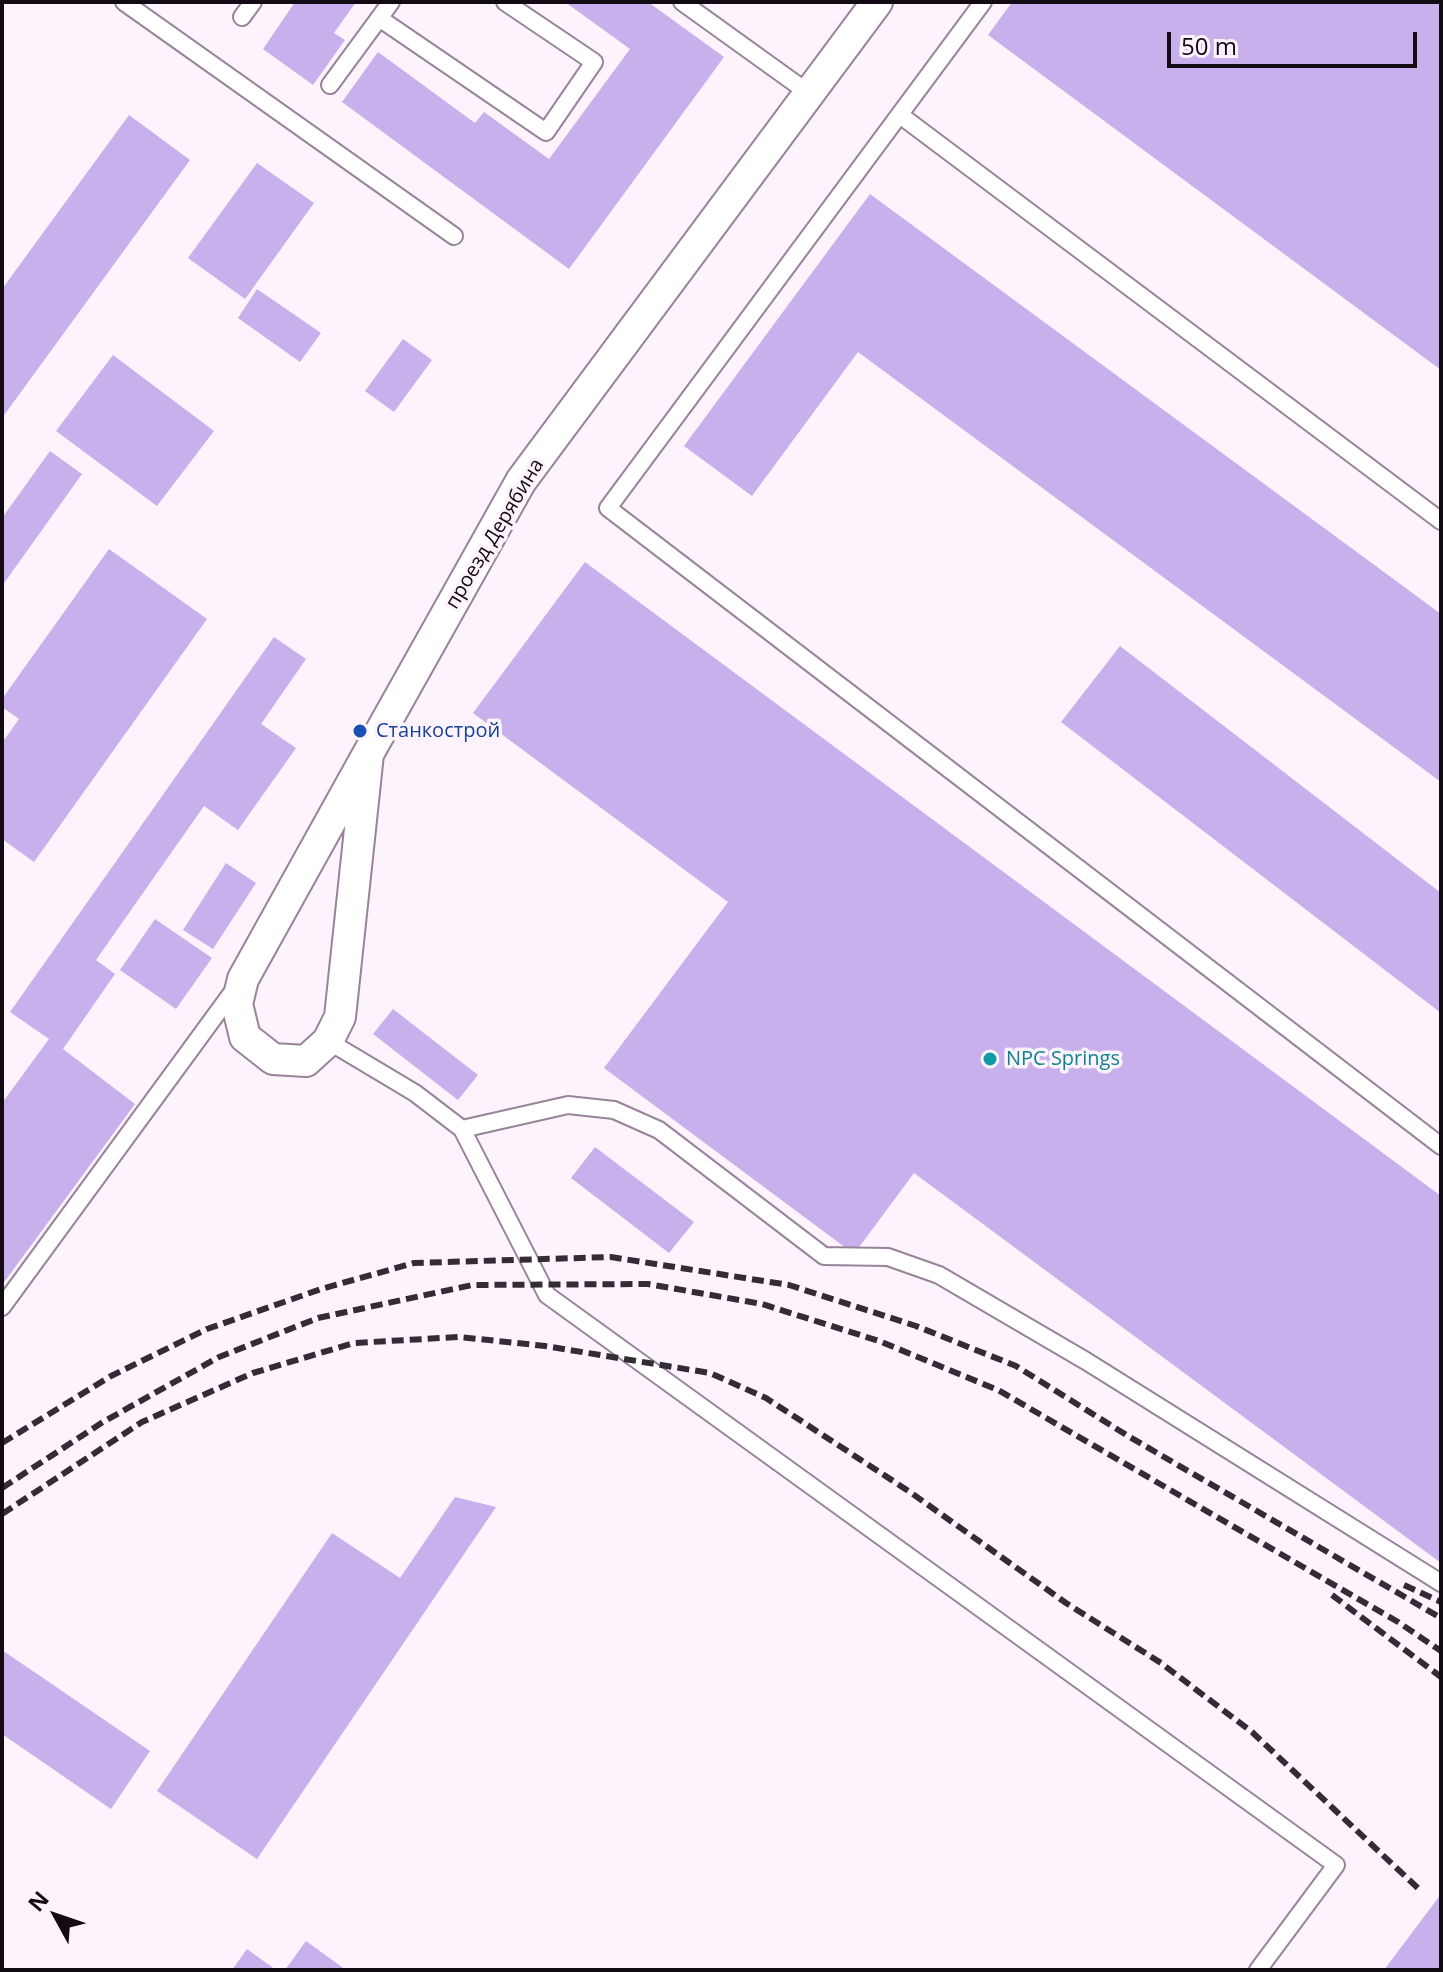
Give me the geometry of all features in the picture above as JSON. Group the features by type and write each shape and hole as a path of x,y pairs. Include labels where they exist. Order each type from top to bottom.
{"street":[{"name":"проезд Дерябина","path":"328,1041 306,1061 273,1059 245,1037 237,1004 243,979 521,481 877,2"},
{"path":"328,1041 340,1017 368,754"}],"lane":[{"path":"124,2 454,236"},
{"path":"242,17 253,2"},
{"path":"330,85 391,2"},
{"path":"379,18 546,132 594,62 505,2"},
{"path":"682,2 810,94"},
{"path":"983,2 608,508 1441,1146"},
{"path":"900,115 1441,521"},
{"path":"2,1307 243,979"},
{"path":"328,1041 415,1093 462,1129 547,1295 1336,1865 1258,1970"},
{"path":"462,1129 568,1105 614,1110 659,1130 824,1256 888,1257 939,1275 1086,1361 1441,1583"}],"building":[{"path":"295,2 356,2 334,33 345,40 313,85 263,49"},
{"path":"565,2 648,2 724,57 569,269 342,102 378,52 475,123 484,112 549,159 630,49"},
{"path":"1012,2 1441,2 1441,370 988,35"},
{"path":"129,115 190,160 2,418 2,289"},
{"path":"257,163 314,203 245,299 188,258"},
{"path":"870,194 1441,614 1441,782 858,352 752,496 684,446"},
{"path":"257,289 321,333 300,362 238,318"},
{"path":"403,339 432,360 394,412 365,391"},
{"path":"113,355 214,431 157,506 56,431"},
{"path":"50,451 82,474 2,586 2,518"},
{"path":"109,549 207,619 34,862 2,839 2,743 19,719 2,707 2,699"},
{"path":"585,562 1441,1196 1441,1563 914,1173 854,1254 604,1068 728,902 473,713"},
{"path":"274,637 306,659 261,724 296,748 238,830 204,806 96,960 115,974 63,1049 135,1104 2,1285 2,1103 49,1039 10,1012"},
{"path":"1120,646 1441,893 1441,1013 1061,722"},
{"path":"226,863 256,883 213,949 183,930"},
{"path":"155,919 212,958 176,1009 120,970"},
{"path":"393,1009 478,1075 458,1100 373,1034"},
{"path":"595,1147 694,1222 669,1253 571,1178"},
{"path":"455,1497 496,1507 257,1859 157,1791 332,1533 400,1578"},
{"path":"2,1650 150,1751 111,1809 2,1734"},
{"path":"1441,1894 1441,1970 1384,1970"},
{"path":"306,1941 346,1970 285,1970"},
{"path":"247,1949 276,1970 232,1970"}],"railway":[{"path":"2,1443 111,1376 207,1329 321,1289 414,1263 611,1257 789,1285 916,1326 1016,1366 1128,1436 1441,1618"},
{"path":"2,1488 103,1422 219,1357 318,1318 472,1285 648,1284 762,1304 879,1341 998,1390 1398,1622 1441,1651"},
{"path":"2,1514 142,1422 253,1373 354,1343 459,1337 545,1346 710,1373 766,1398 910,1492 1066,1603 1161,1663 1252,1732 1422,1892"},
{"path":"1404,1585 1441,1602"},
{"path":"1332,1595 1441,1677"}],"place":[{"name":"Станкострой","path":"360,731"},
{"name":"NPC Springs","path":"990,1059"}]}
